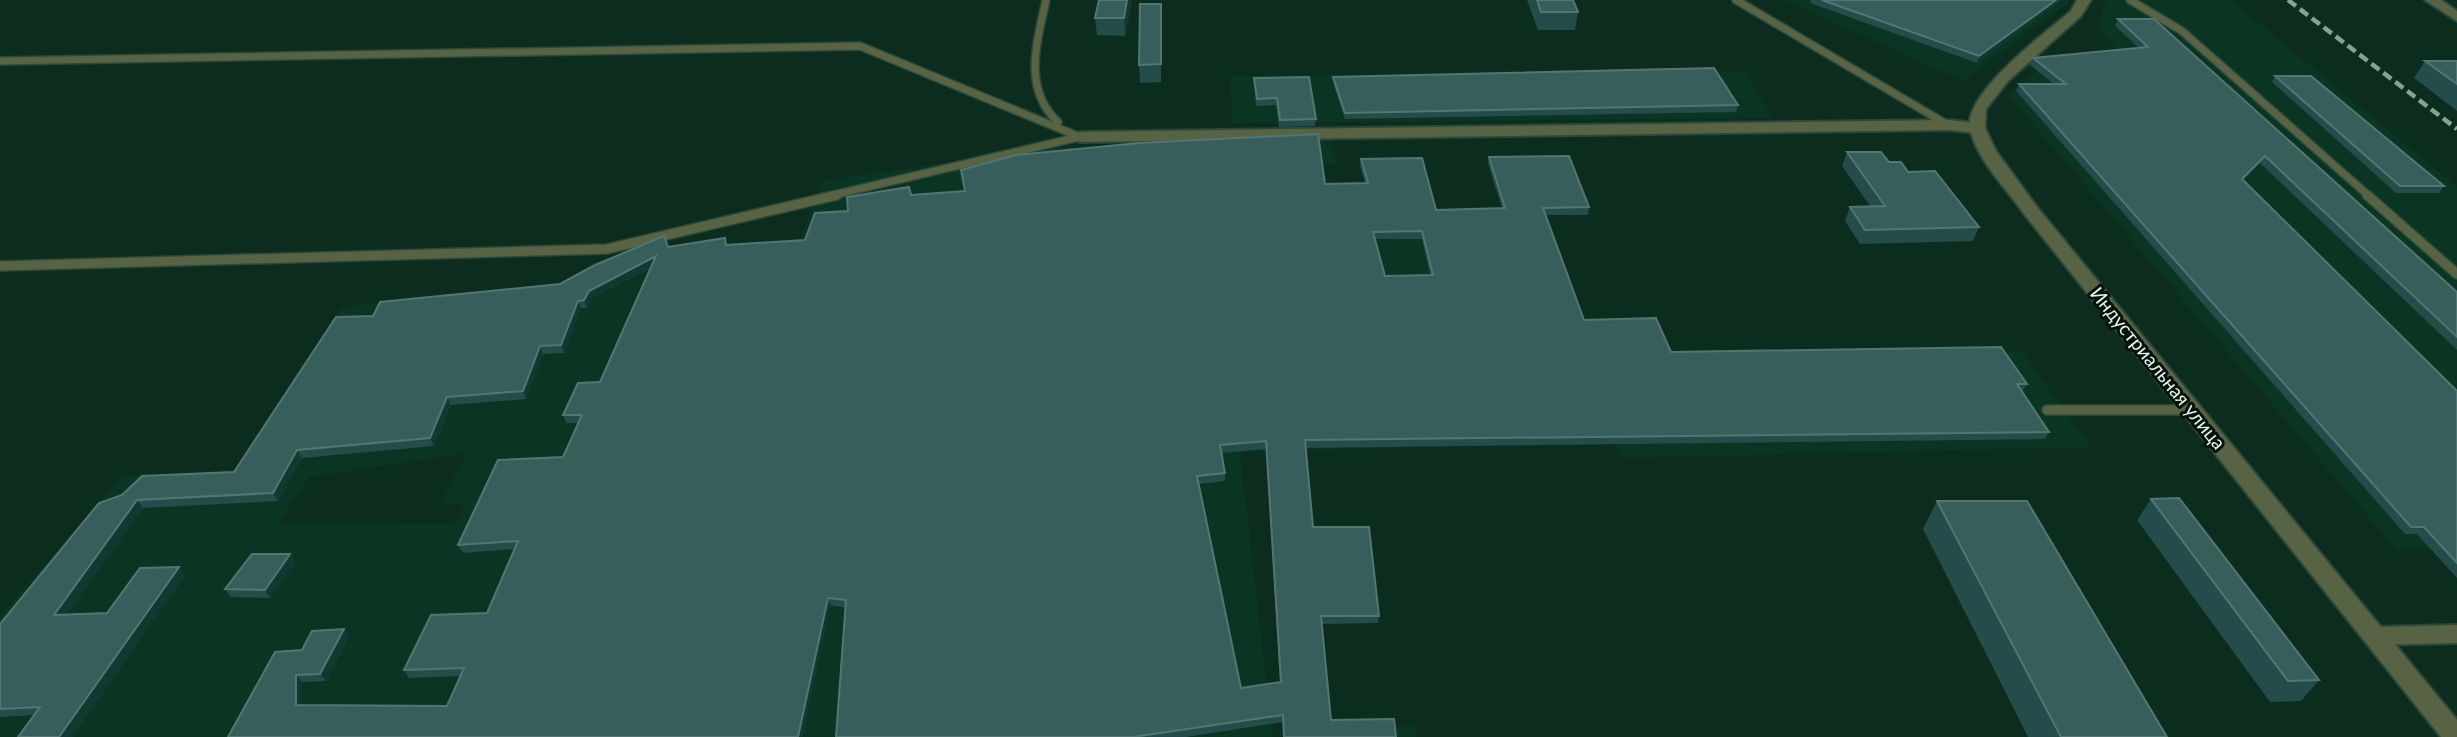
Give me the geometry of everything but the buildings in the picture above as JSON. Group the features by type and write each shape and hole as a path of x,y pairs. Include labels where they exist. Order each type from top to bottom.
{"street":[{"path":"1080,137 1948,125 1978,128 1978,109 2003,78 2076,13 2084,0"},
{"path":"2432,0 2454,13"},
{"name":"Индустриальная улица","path":"1978,128 1987,152 2031,211 2456,737"},
{"path":"2375,636 2457,634"}],"lane":[{"path":"1046,0 1039,33 1034,91 1046,115 1080,137"},
{"path":"1736,0 1948,125"},
{"path":"2130,0 2182,31 2457,274"},
{"path":"0,61 860,46 1080,137"},
{"path":"0,266 607,249 1080,137"},
{"path":"2047,410 2193,410"}],"shaded area":[{"path":"1785,0 2068,0 2069,2 1962,81"},
{"path":"2106,0 2231,0 2457,187 2457,549 2396,549 2008,95 2041,67 2063,54 2122,54 2097,28"},
{"path":"1744,71 1773,118 1232,123 1230,76"},
{"path":"1329,140 1338,164 1318,164 1332,241 1373,218 1542,215 1583,328 1669,360 2022,352 2091,447 1621,458 1615,442 1305,450 1330,728 1416,726 1417,737 1284,737 1266,451 1240,452 1273,737 0,737 0,616 122,476 234,470 342,307 557,285 632,247 800,240 822,181 1048,147","holes":["468,453 439,503 464,503 454,524 279,522 309,477"]}],"railway":[{"path":"2288,0 2457,129"}]}
